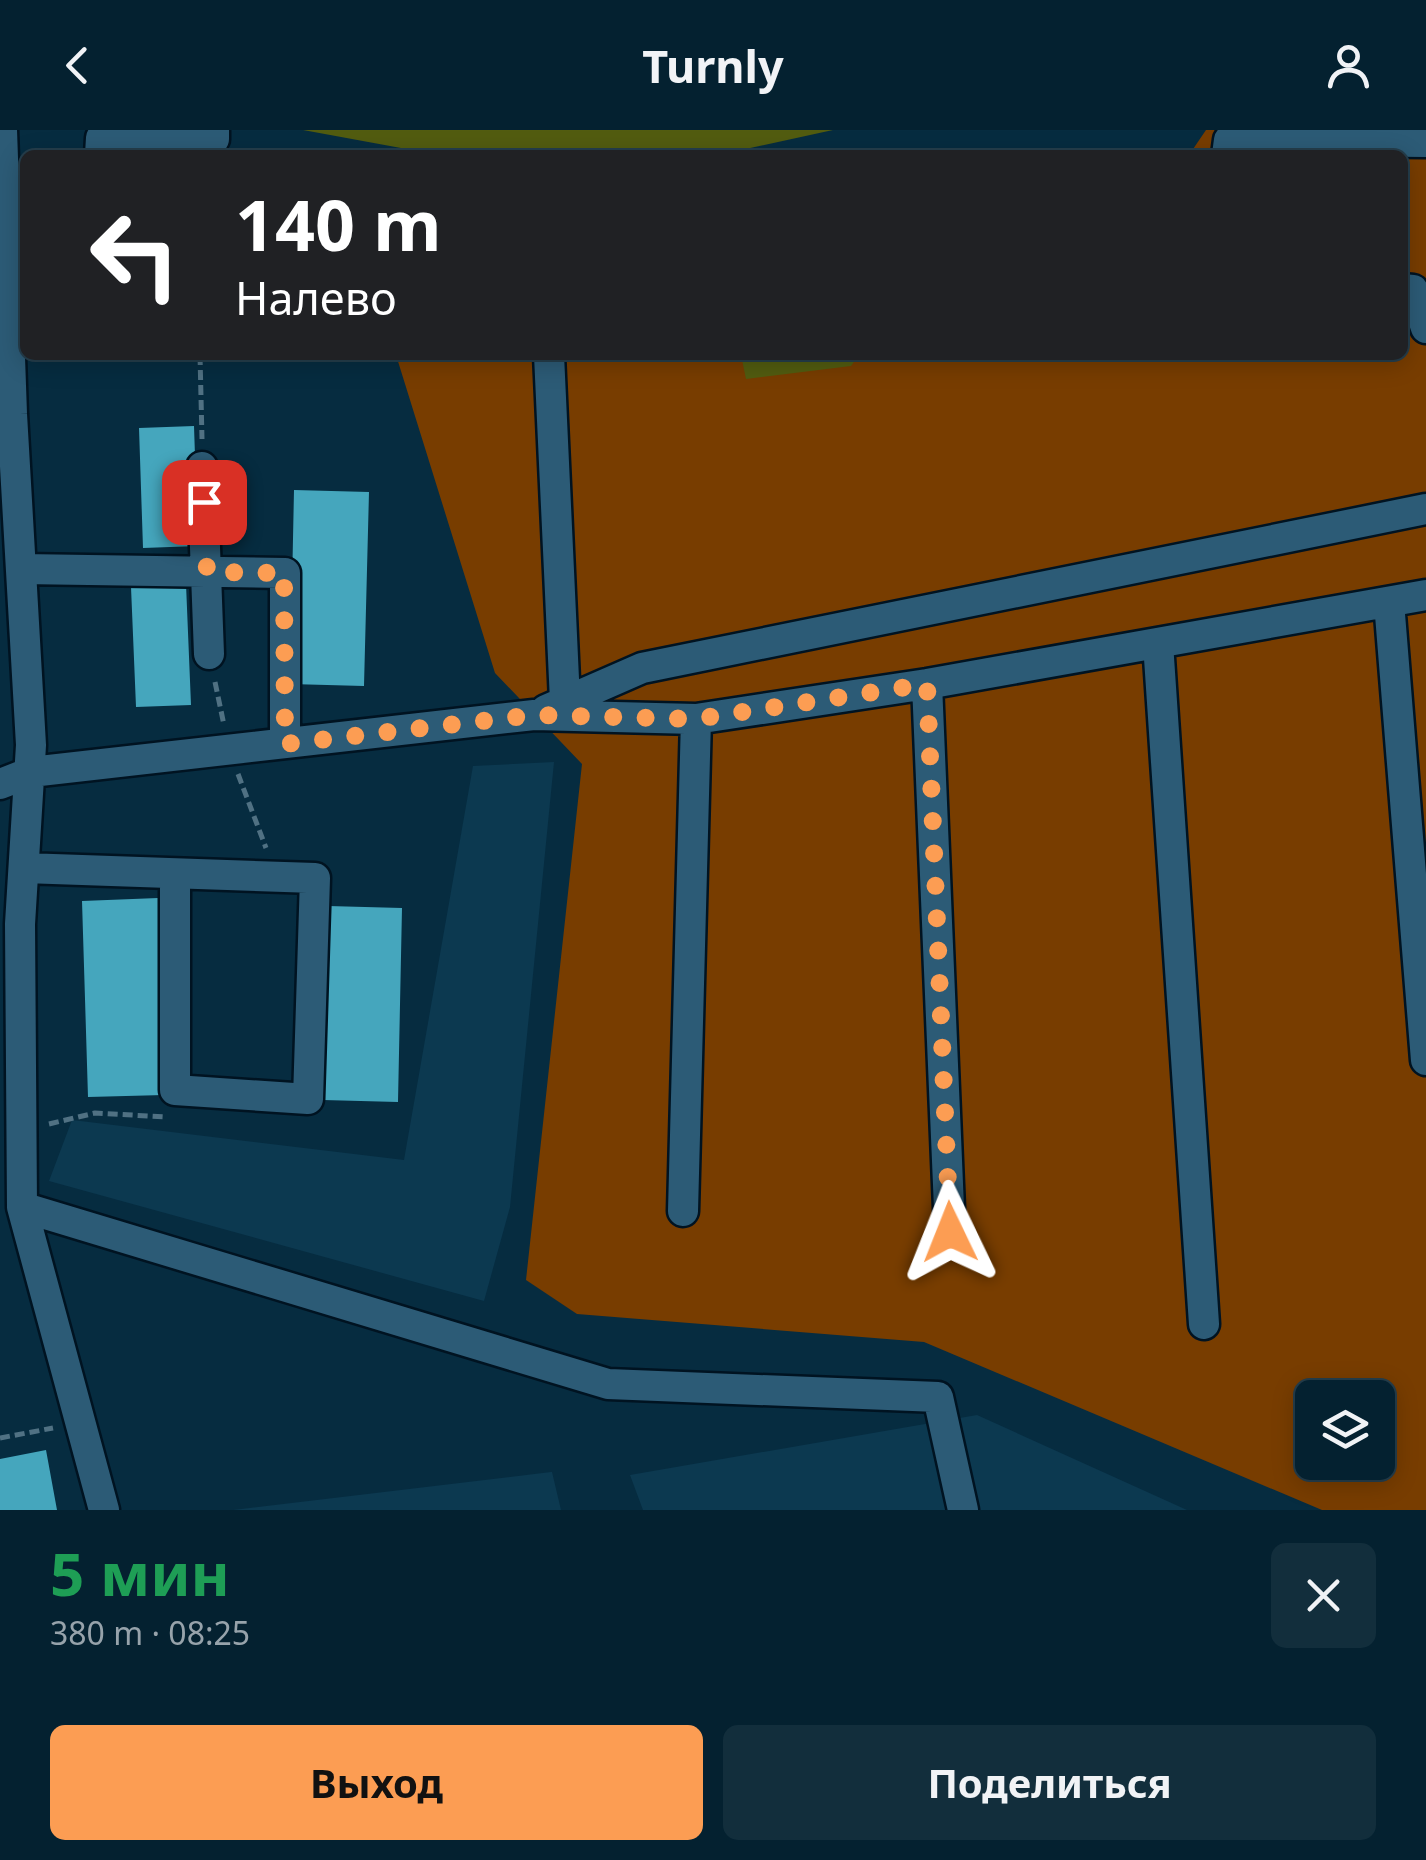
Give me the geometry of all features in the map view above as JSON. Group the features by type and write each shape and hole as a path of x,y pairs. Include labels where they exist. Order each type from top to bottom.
{"street":[{"path":"2,130 12,281 6,414 22,569 31,758 24,868 10,918 22,1132 22,1208 104,1510"},
{"path":"100,150 100,138 214,140 214,130"},
{"path":"1228,150 1228,140 1426,142"},
{"path":"1408,289 1413,290 1426,328"},
{"path":"549,360 565,702"},
{"path":"202,467 209,654"},
{"path":"534,715 642,668 1426,510"},
{"path":"22,569 284,573 285,744"},
{"path":"0,746 31,758 285,744 534,715 696,719 927,684 1426,595"},
{"path":"1388,602 1426,1060"},
{"path":"1158,644 1204,1324"},
{"path":"927,684 950,1232"},
{"path":"683,1211 696,719"},
{"path":"0,784 31,758"},
{"path":"24,868 315,878 308,1100 175,1090 176,874"},
{"path":"22,1208 608,1384 938,1397 963,1510"}],"path":[{"path":"200,360 202,467"},
{"path":"22,1132 95,1112 166,1118 175,1090"},
{"path":"0,1438 80,1422"}],"shaded area":[{"path":"303,130 833,130 741,150 412,150"},
{"path":"1206,130 1426,130 1426,1510 1322,1510 924,1342 577,1314 526,1280 582,764 495,673 398,360 1408,360 1408,150 1192,150"},
{"path":"742,360 855,360 851,366 746,379"},
{"path":"554,762 510,1207 484,1301 49,1181 72,1120 404,1160 473,766"},
{"path":"977,1415 1187,1510 643,1510 630,1475"},
{"path":"551,1472 561,1510 233,1510"}],"building":[{"path":"194,426 198,546 143,548 139,428"},
{"path":"294,490 369,492 364,686 290,684"},
{"path":"186,584 191,705 136,707 131,587"},
{"path":"158,898 164,1095 88,1097 82,901"},
{"path":"328,906 402,908 398,1102 323,1100"},
{"path":"46,1450 57,1510 0,1510 0,1459"}],"route":[{"path":"204,502 207,572 284,573 285,744 534,715 696,719 927,684 950,1232"}]}
